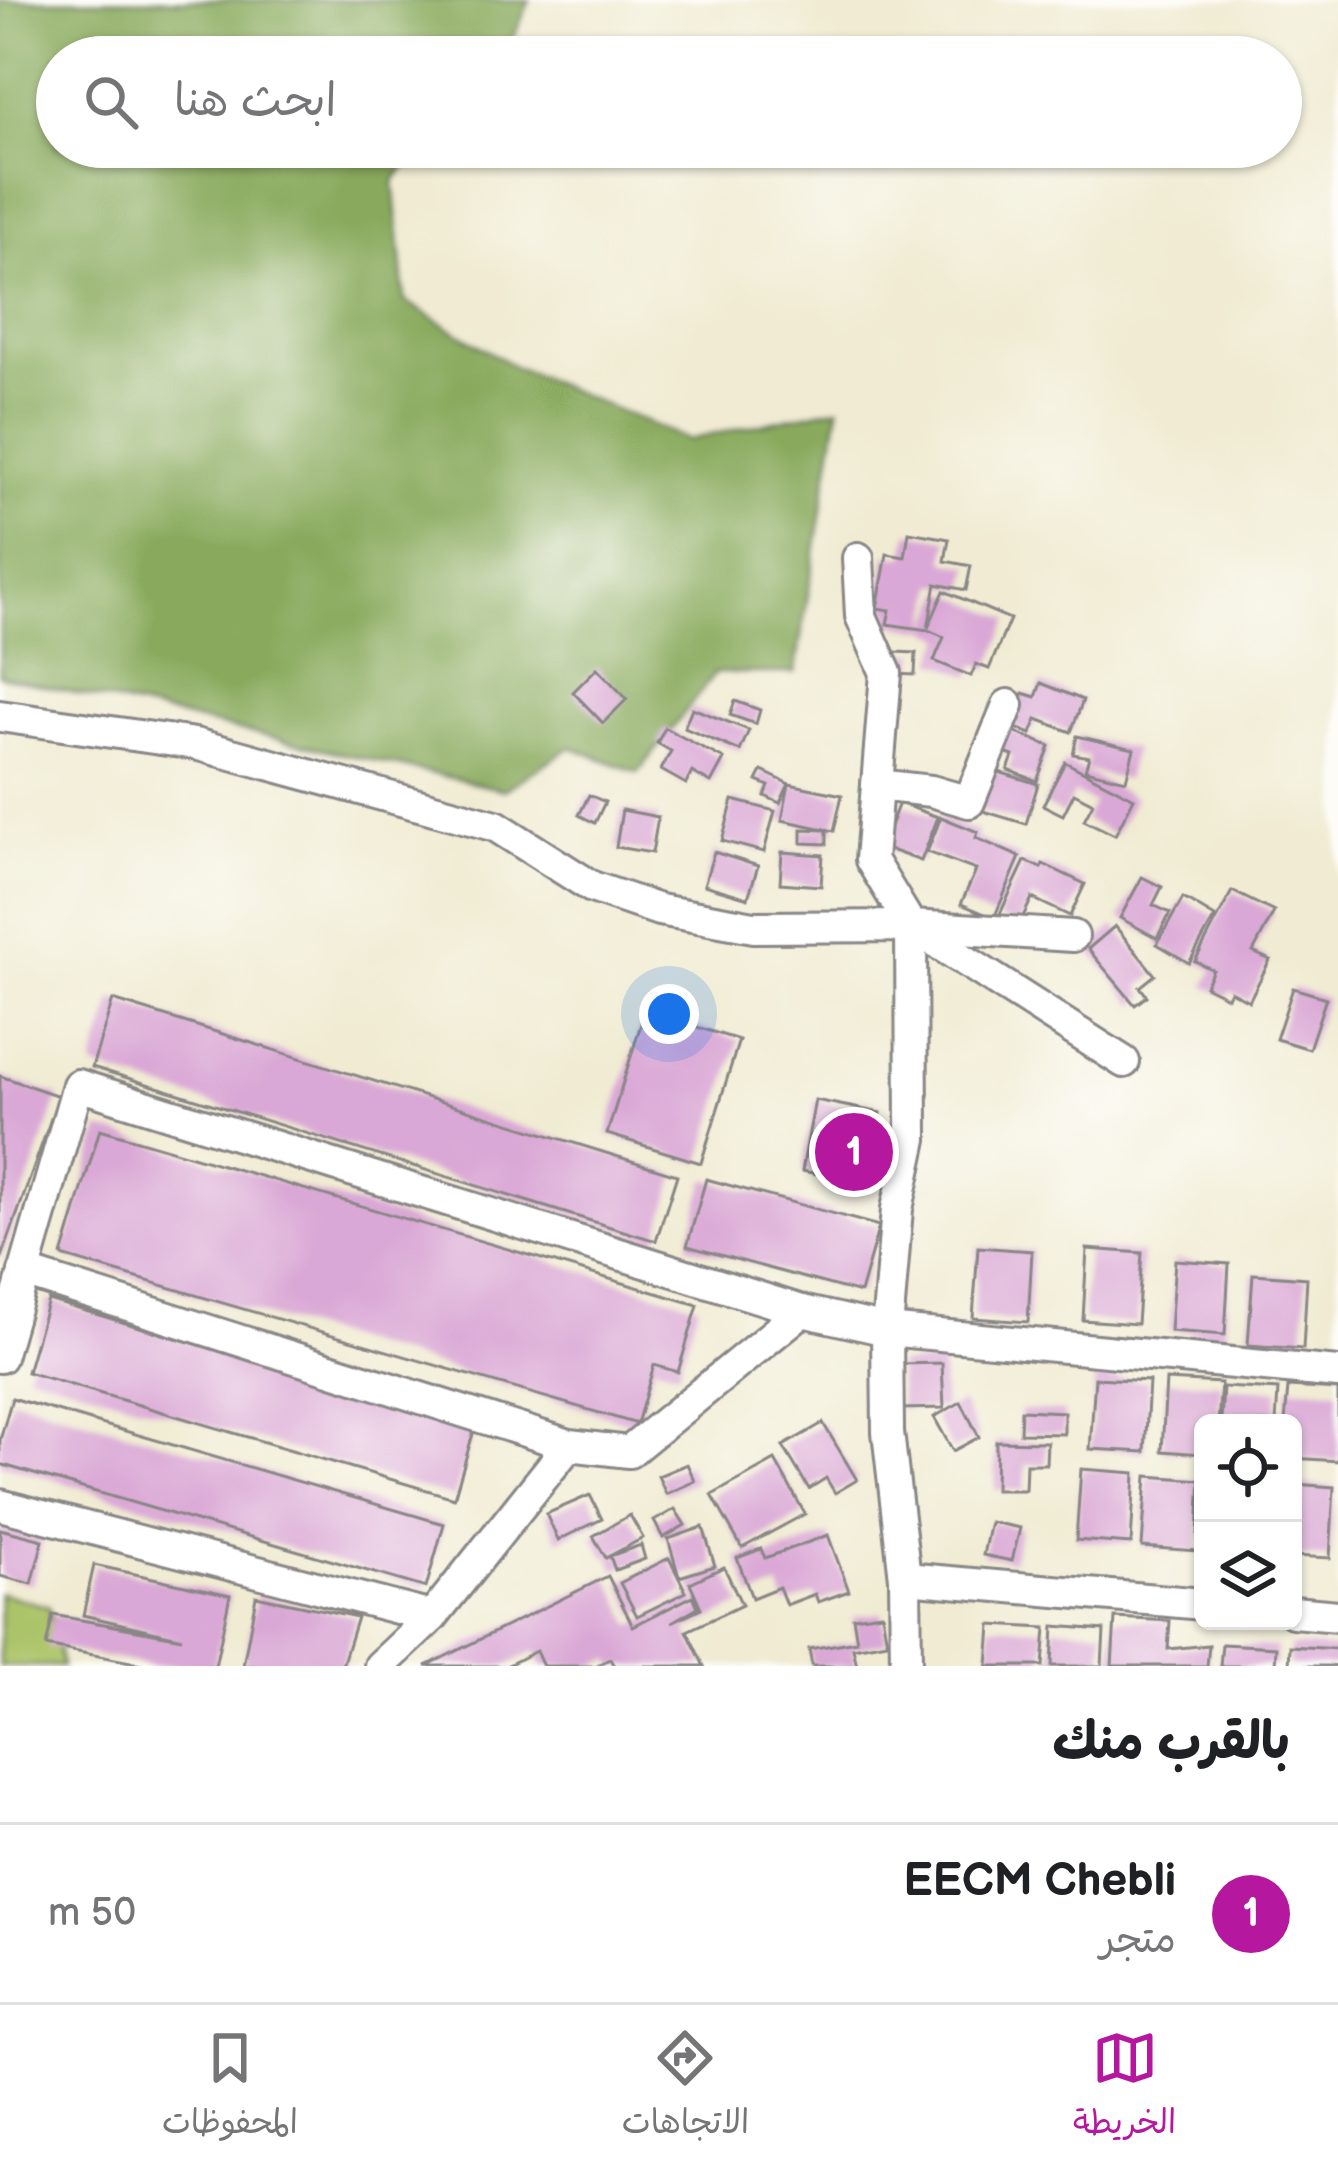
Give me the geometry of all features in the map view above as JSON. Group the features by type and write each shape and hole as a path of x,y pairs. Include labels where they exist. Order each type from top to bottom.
{"street":[{"path":"858,558 862,616 886,673 871,860 911,926 1124,1062"},
{"path":"877,784 969,802 1007,705"},
{"path":"0,716 195,744 496,826 592,887 659,910 754,927 911,926 1073,936"},
{"path":"906,1666 905,1578 888,1432 887,1330 897,1210 912,1139 911,926"},
{"path":"0,1357 78,1085 802,1311 887,1330 1338,1373"},
{"path":"24,1272 569,1445 629,1452 802,1311"},
{"path":"380,1666 432,1617 569,1445"},
{"path":"0,1505 432,1617"},
{"path":"905,1578 1194,1603"},
{"path":"1302,1613 1338,1616"}],"green space":[{"path":"0,0 530,0 513,36 36,36 36,168 405,168 394,181 405,301 515,367 688,440 839,407 795,673 715,673 638,773 571,747 504,790 0,676"},
{"path":"0,1593 49,1607 62,1666 0,1666"}],"building":[{"path":"909,532 949,539 945,561 971,566 966,590 936,584 928,628 944,591 1010,619 989,669 976,664 971,676 934,661 944,637 887,624 890,610 877,608 887,554 905,557"},
{"path":"895,652 916,653 915,675 894,674"},
{"path":"597,668 627,699 603,723 573,692"},
{"path":"1041,683 1083,700 1071,732 1037,719 1031,734 1010,726 1023,693 1036,697"},
{"path":"735,701 760,710 756,724 730,715"},
{"path":"692,708 749,730 740,751 684,728"},
{"path":"665,728 724,759 711,783 692,772 686,784 661,770 671,751 657,743"},
{"path":"1006,729 1050,746 1037,781 1008,770 1013,756 999,751"},
{"path":"1077,736 1134,749 1126,780 1085,770 1089,757 1073,754"},
{"path":"1065,762 1134,798 1115,835 1084,820 1093,803 1074,793 1063,815 1043,805"},
{"path":"989,769 1038,784 1026,824 976,809"},
{"path":"762,771 789,784 780,803 765,796 769,786 757,781"},
{"path":"789,784 842,795 834,831 782,820"},
{"path":"589,795 605,802 595,823 579,815"},
{"path":"733,800 775,811 764,852 722,841"},
{"path":"899,803 938,817 921,861 882,847"},
{"path":"622,810 658,817 652,853 616,847"},
{"path":"941,817 1020,857 994,918 961,904 976,870 927,852"},
{"path":"802,829 827,830 827,844 802,843"},
{"path":"714,852 758,866 748,898 704,885"},
{"path":"782,852 823,855 821,886 780,883"},
{"path":"1025,861 1041,868 1043,864 1085,884 1070,916 1032,898 1018,927 998,918"},
{"path":"1142,877 1162,887 1153,905 1170,913 1157,938 1120,918"},
{"path":"1232,891 1274,912 1253,952 1270,960 1249,1001 1205,986 1213,970 1195,961"},
{"path":"1183,898 1215,917 1189,963 1157,944"},
{"path":"1115,926 1155,975 1140,987 1147,996 1135,1005 1088,949"},
{"path":"1293,988 1326,998 1309,1049 1276,1039"},
{"path":"113,1000 677,1175 656,1241 92,1067"},
{"path":"645,1011 739,1040 701,1163 607,1134"},
{"path":"0,1076 59,1096 1,1260 0,1260"},
{"path":"815,1100 881,1113 867,1183 802,1171"},
{"path":"100,1129 698,1305 678,1372 654,1365 637,1424 62,1256"},
{"path":"706,1179 879,1226 860,1293 687,1246"},
{"path":"978,1247 1032,1251 1028,1322 973,1318"},
{"path":"1087,1249 1142,1253 1137,1324 1083,1320"},
{"path":"1175,1260 1229,1264 1225,1335 1170,1331"},
{"path":"1253,1274 1307,1278 1303,1349 1248,1345"},
{"path":"48,1300 475,1427 454,1498 27,1372"},
{"path":"942,1363 944,1408 900,1409 898,1364"},
{"path":"1095,1378 1149,1381 1145,1452 1090,1449"},
{"path":"1166,1380 1221,1383 1219,1414 1194,1414 1194,1453 1162,1451"},
{"path":"1223,1387 1278,1390 1277,1414 1222,1414"},
{"path":"1288,1387 1338,1390 1338,1461 1302,1459 1302,1414 1286,1414"},
{"path":"12,1398 444,1524 426,1588 0,1464 0,1440"},
{"path":"961,1402 979,1437 953,1451 934,1417"},
{"path":"1021,1410 1064,1412 1064,1434 1020,1433"},
{"path":"823,1423 857,1480 835,1493 826,1478 809,1489 783,1446"},
{"path":"996,1441 1047,1442 1046,1464 1026,1464 1025,1490 995,1490"},
{"path":"775,1460 805,1514 742,1548 712,1495"},
{"path":"687,1464 695,1481 666,1494 658,1476"},
{"path":"1081,1469 1135,1473 1131,1544 1076,1540"},
{"path":"1147,1476 1194,1479 1194,1551 1142,1547"},
{"path":"1302,1485 1334,1487 1330,1558 1302,1556"},
{"path":"590,1495 602,1519 558,1540 546,1514"},
{"path":"675,1509 685,1525 663,1538 654,1521"},
{"path":"630,1515 643,1538 606,1558 593,1536"},
{"path":"990,1522 1020,1528 1012,1561 983,1555"},
{"path":"703,1527 715,1566 679,1577 668,1539"},
{"path":"0,1529 43,1540 32,1584 0,1576"},
{"path":"828,1535 849,1591 818,1602 815,1594 786,1605 779,1587 752,1598 737,1558 761,1549 765,1558"},
{"path":"641,1545 645,1559 615,1570 610,1556"},
{"path":"669,1558 686,1592 637,1616 620,1583"},
{"path":"94,1565 230,1595 215,1666 152,1666 46,1646 53,1615 182,1638 83,1615"},
{"path":"724,1567 742,1605 687,1631 704,1666 614,1666 610,1659 595,1666 543,1666 536,1651 506,1666 426,1666 608,1576 633,1626 693,1596 698,1607 672,1622 701,1608 690,1583"},
{"path":"256,1596 357,1617 342,1666 243,1666"},
{"path":"882,1613 887,1642 853,1648 857,1666 812,1666 809,1649 857,1641 853,1617"},
{"path":"1115,1618 1170,1621 1168,1649 1209,1645 1207,1666 1112,1666"},
{"path":"991,1625 1046,1628 1043,1666 988,1666"},
{"path":"1054,1626 1104,1630 1102,1666 1052,1666"},
{"path":"1222,1644 1276,1647 1275,1666 1220,1666"},
{"path":"1290,1646 1338,1649 1338,1666 1289,1666"}],"place":[{"name":"EECM Chebli","path":"854,1152"}]}
